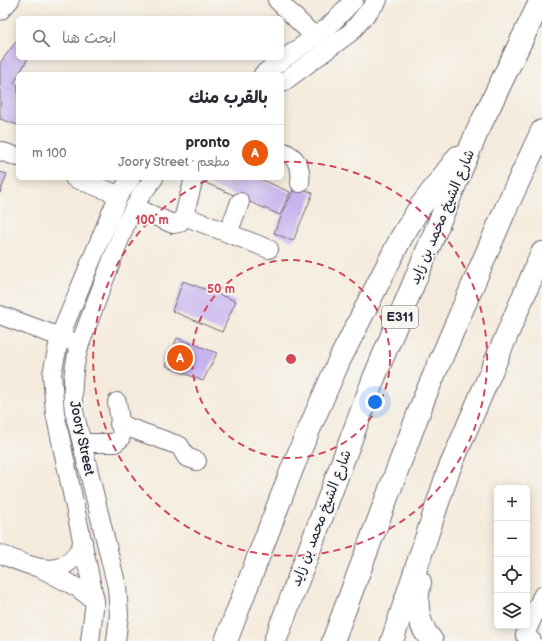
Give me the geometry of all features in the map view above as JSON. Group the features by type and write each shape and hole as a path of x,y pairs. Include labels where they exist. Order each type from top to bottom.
{"highway":[{"name":"شارع الشيخ محمد بن زايد","path":"275,641 374,378 477,132 541,0"},
{"path":"333,641 425,396 506,208 542,131"},
{"path":"226,641 294,464 339,361 410,223 477,132"},
{"path":"392,641 448,472 542,253"},
{"path":"432,641 419,618 417,595 448,472"}],"street":[{"path":"0,12 10,0"},
{"path":"277,0 315,37"},
{"path":"284,59 315,37 340,16 354,0"},
{"path":"284,82 351,32 378,0"},
{"path":"266,72 283,60"},
{"path":"0,150 16,156"},
{"path":"284,152 292,156 298,164 300,168 300,183"},
{"path":"79,180 119,195"},
{"name":"Joory Street","path":"90,641 95,601 84,542 53,400 53,368 60,336 119,195 129,180"},
{"name":"Joory Street","path":"116,641 119,615 117,587 72,397 73,370 80,344 134,207 153,180"},
{"path":"134,207 173,224 181,221 184,216 193,180"},
{"path":"228,233 240,202"},
{"path":"184,216 269,249"},
{"path":"0,315 80,344"},
{"path":"82,443 118,441 121,436 117,402"},
{"path":"120,424 180,446 186,457 197,461"},
{"path":"42,569 55,568 68,563 80,550 84,542"},
{"path":"0,554 42,569 78,588 95,601"},
{"path":"532,641 525,634 542,596"}],"building":[{"path":"16,42 16,60 27,60 20,72 16,72 16,79 14,83 16,84 16,124 0,119 0,63"},
{"path":"0,172 7,174 0,193"},
{"path":"207,180 263,180 290,192 280,215 206,183"},
{"path":"295,186 313,193 293,241 274,233"},
{"path":"183,281 236,301 222,332 172,311"},
{"path":"177,338 217,353 203,381 166,366"}],"place":[{"name":"pronto","path":"180,358"}]}
